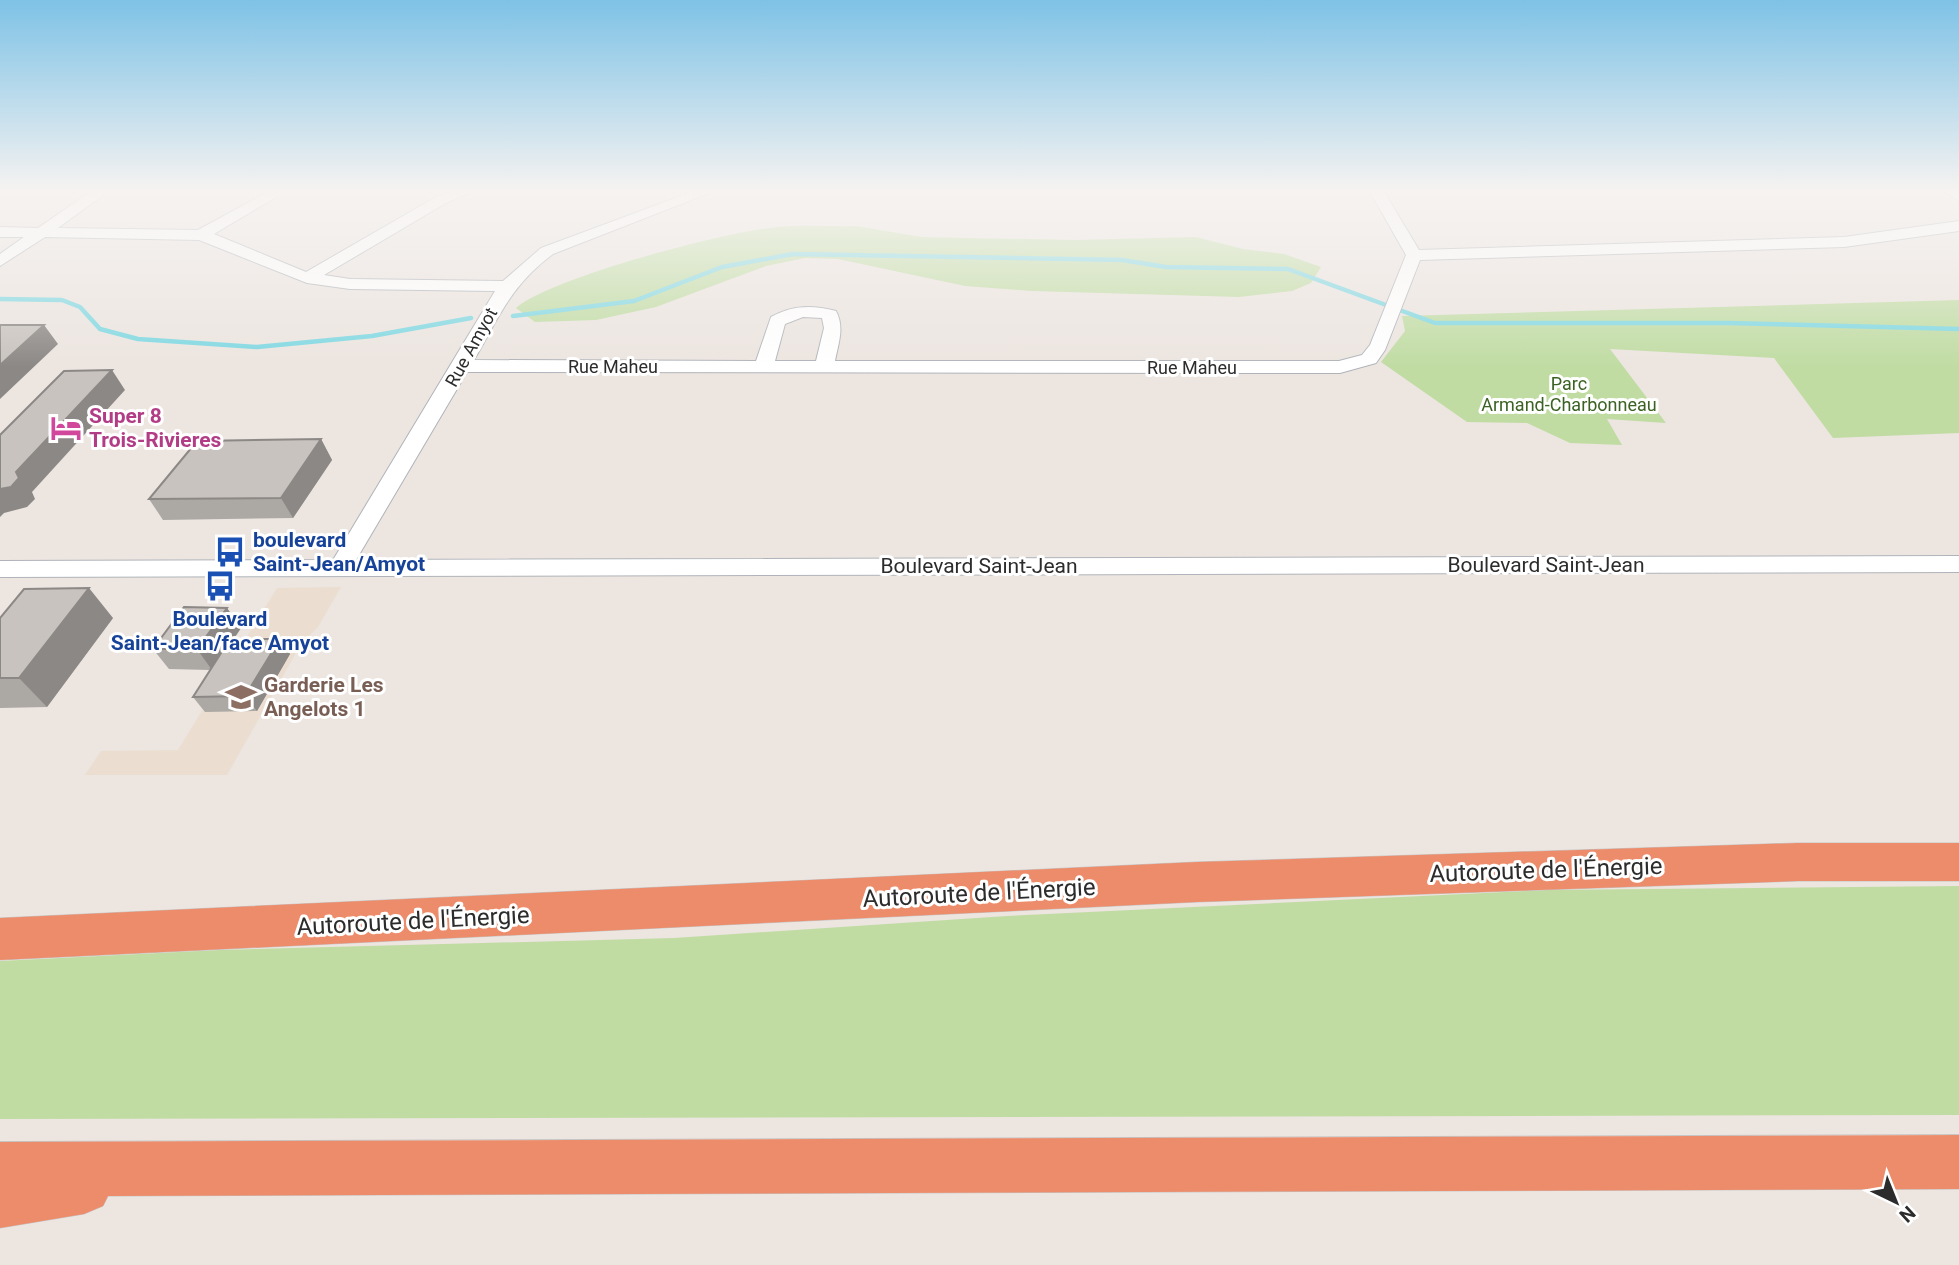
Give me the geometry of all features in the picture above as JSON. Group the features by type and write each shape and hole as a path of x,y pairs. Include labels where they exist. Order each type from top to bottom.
{"highway":[{"name":"Autoroute de l'Énergie","path":"0,939 1197,882 1797,862 1959,862"},
{"path":"0,1169 1959,1162"},
{"path":"0,1200 192,1170"}],"street":[{"path":"0,261 16,249"},
{"path":"236,249 307,278 350,284 505,286"},
{"path":"307,278 357,249"},
{"name":"Rue Amyot","path":"340,568 461,366 505,286 524,266 552,249"},
{"path":"1411,249 1414,255 1611,249"},
{"name":"Rue Maheu","path":"461,366 1340,367 1369,359 1379,346 1414,255"},
{"path":"764,366 777,321 792,312 813,310 830,315 833,328 824,366"},
{"name":"Boulevard Saint-Jean","path":"0,569 1959,564"}],"shaded area":[{"name":"Garderie Les Angelots 1","path":"341,587 318,627 301,644 227,775 85,775 101,751 178,750 277,588"}],"green space":[{"path":"673,249 1243,249 1284,254 1321,267 1311,283 1292,291 1239,297 1032,291 965,286 838,259 805,258 766,266 656,307 596,320 535,322 516,308 563,284"},
{"name":"Parc Armand-Charbonneau","path":"1959,300 1959,433 1833,438 1774,358 1610,349 1666,423 1607,419 1622,445 1570,443 1527,423 1467,422 1381,362 1405,331 1402,316"},
{"path":"1959,886 1959,1115 0,1119 0,961 219,950 674,938 1007,916 1547,890"}],"building":[{"path":"0,325 44,325 0,365"},
{"path":"112,370 16,472 19,478 11,487 0,489 0,435 64,371"},
{"path":"321,439 281,498 149,499 197,441"},
{"path":"89,588 19,678 0,678 0,618 24,589"},
{"path":"184,607 227,608 197,649 153,649"},
{"path":"230,639 280,639 245,696 193,697"}],"waterway":[{"path":"513,316 634,301 722,267 793,254 1122,260 1166,267 1288,269 1435,323 1728,323 1959,329"},
{"path":"0,299 62,300 80,307 100,329 138,339 257,347 372,336 471,318"}],"place":[{"name":"Super 8 Trois-Rivieres","path":"66,428"},
{"name":"boulevard Saint-Jean/Amyot","path":"230,552"},
{"name":"Boulevard Saint-Jean/face Amyot","path":"220,586"},
{"name":"Garderie Les Angelots 1","path":"241,697"}]}
